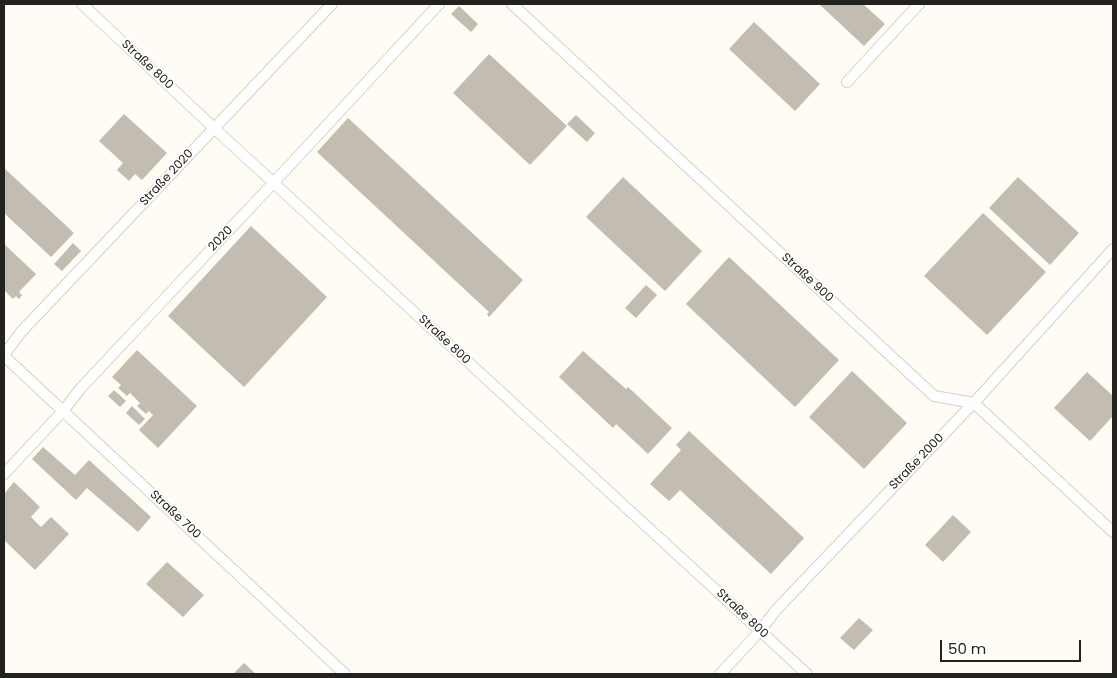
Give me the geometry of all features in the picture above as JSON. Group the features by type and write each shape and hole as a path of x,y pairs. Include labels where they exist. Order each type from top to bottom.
{"lane":[{"name":"Straße 800","path":"82,4 273,183 807,674"},
{"name":"Straße 2020","path":"4,356 21,332 332,4"},
{"name":"2020","path":"4,474 63,412 81,388 439,4"},
{"name":"Straße 900","path":"512,4 934,396 974,402"},
{"path":"847,82 919,4"},
{"name":"Straße 2000","path":"720,674 760,631 776,610 974,402 1113,249"},
{"name":"Straße 700","path":"4,356 346,674"},
{"path":"974,402 1113,532"}],"building":[{"path":"819,4 863,4 885,24 864,46"},
{"path":"459,6 478,24 471,32 451,14"},
{"path":"754,22 820,84 795,111 729,49"},
{"path":"489,54 567,126 530,165 453,93"},
{"path":"124,114 167,153 142,180 135,174 129,181 117,170 123,163 99,141"},
{"path":"576,115 595,133 587,142 567,124"},
{"path":"348,118 523,280 489,317 487,314 489,312 317,152"},
{"path":"4,168 74,233 51,257 4,213"},
{"path":"623,177 702,251 665,291 586,217"},
{"path":"1018,177 1079,233 1050,265 989,208"},
{"path":"983,213 1046,272 987,335 924,276"},
{"path":"251,226 327,297 244,387 168,316"},
{"path":"73,243 81,251 62,271 54,264"},
{"path":"4,244 36,274 19,292 22,295 19,299 16,296 13,299 4,290"},
{"path":"729,257 839,360 795,407 686,304"},
{"path":"646,285 657,295 636,318 625,308"},
{"path":"137,350 197,406 158,448 139,430 153,415 149,411 146,414 137,406 140,403 130,393 127,396 118,388 121,385 112,377"},
{"path":"583,351 626,389 628,387 672,428 648,454 616,424 613,428 559,377"},
{"path":"852,371 907,423 864,469 809,417"},
{"path":"1087,372 1113,396 1113,416 1090,441 1054,408"},
{"path":"114,390 126,401 120,407 108,396"},
{"path":"132,406 145,419 139,425 126,413"},
{"path":"689,431 804,538 771,574 680,490 669,501 650,484 681,450 676,445"},
{"path":"43,447 75,475 89,460 151,517 138,532 87,488 76,500 32,459"},
{"path":"14,482 40,507 31,517 41,527 51,517 69,534 35,570 4,540 4,494"},
{"path":"953,515 971,532 943,562 925,545"},
{"path":"167,562 204,595 183,617 146,584"},
{"path":"859,618 873,630 854,650 840,638"},
{"path":"244,663 256,674 233,674"}]}
